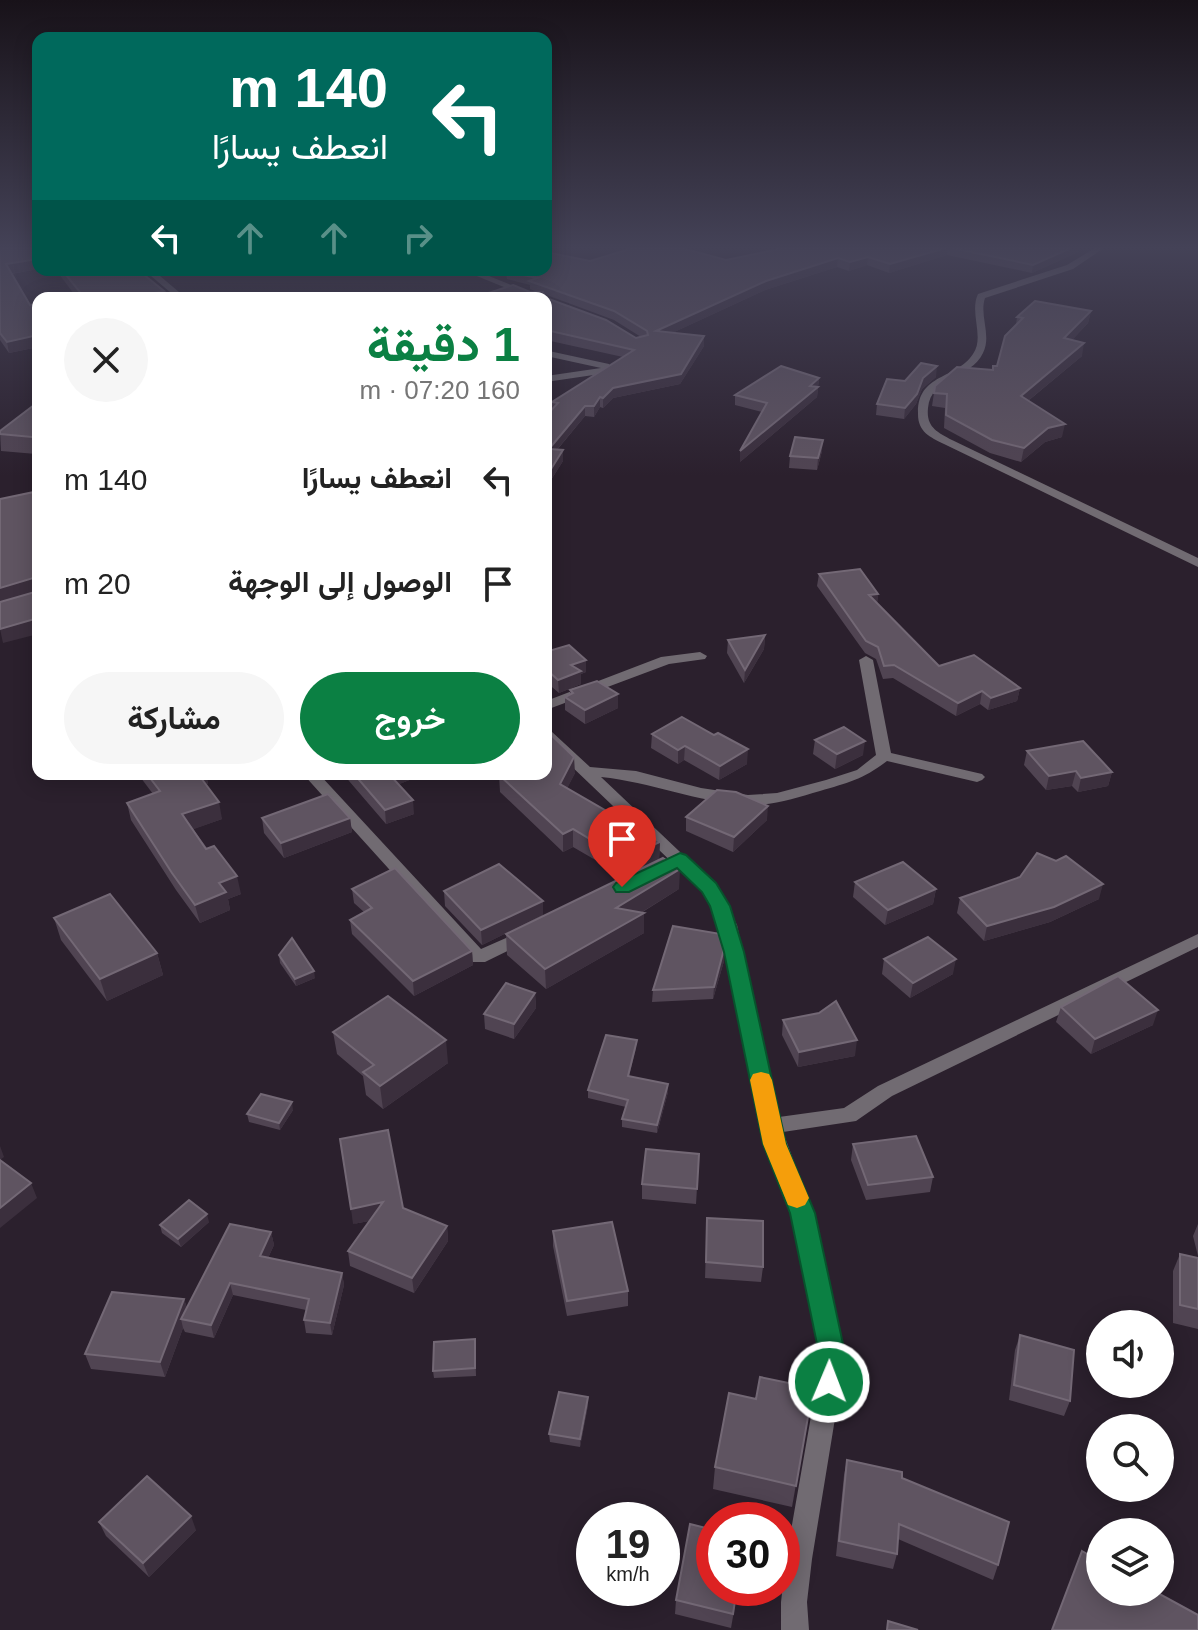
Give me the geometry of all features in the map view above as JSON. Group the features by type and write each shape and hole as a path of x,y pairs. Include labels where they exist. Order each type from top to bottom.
{"street":[{"path":"981,324 984,340 975,359 940,380 924,399 923,424 930,432 1198,563"},
{"path":"552,355 606,366 607,370 552,378"},
{"path":"552,704 666,660 700,656"},
{"path":"866,660 884,756"},
{"path":"552,740 672,863 709,888 728,925 775,1144 802,1213 830,1344 829,1382 799,1559 794,1602 795,1630"},
{"path":"585,771 636,776 700,793 748,800 778,798 862,773 884,756"},
{"path":"884,756 977,777"},
{"path":"316,780 479,958 536,930"},
{"path":"771,1126 849,1115 885,1091 1198,940"}],"building":[{"path":"0,324 32,324 32,336 7,342 0,333"},
{"path":"552,324 613,324 636,338 648,335 636,324 671,324 656,331 704,336 681,374 613,388 603,398 600,397 594,406 585,406 552,445 552,410 558,403 552,402 634,350 552,331"},
{"path":"1017,324 1078,324 1064,338 1084,343 1021,396 1065,424 1048,428 1024,448 992,440 946,415 947,394 934,393 935,386 957,367 993,370 993,366 997,366 1005,336"},
{"path":"921,363 937,366 923,378 917,394 905,408 877,404 887,379 905,381"},
{"path":"781,366 819,378 810,386 818,387 740,451 767,403 735,395"},
{"path":"32,407 32,437 0,434"},
{"path":"795,437 823,440 818,458 790,456"},
{"path":"552,449 563,450 552,467"},
{"path":"32,492 32,578 0,588 0,499"},
{"path":"860,569 878,594 869,595 939,666 974,655 1020,688 991,698 982,691 958,703 894,665 884,666 878,647 866,641 819,574"},
{"path":"32,593 32,620 0,629 0,602"},
{"path":"765,635 745,670 728,640"},
{"path":"569,645 586,660 571,665 581,671 558,680 552,674 552,650"},
{"path":"597,681 618,694 585,710 565,697 573,693 570,690"},
{"path":"682,717 748,749 720,766 685,746 678,750 652,734"},
{"path":"844,727 865,741 837,754 815,740"},
{"path":"552,736 574,757 560,784 660,842 623,859 573,829 563,834 504,780 552,780"},
{"path":"1083,741 1112,772 1081,778 1076,771 1049,776 1027,751"},
{"path":"152,780 202,780 219,802 182,814 206,849 214,846 237,876 219,883 226,892 195,905 127,803 160,791"},
{"path":"359,780 395,780 413,800 385,810"},
{"path":"717,790 736,792 768,806 734,837 686,817"},
{"path":"328,794 350,818 281,843 262,818"},
{"path":"1037,853 1056,861 1066,856 1103,884 1054,907 987,926 960,898 1020,877"},
{"path":"663,858 680,869 616,908 644,913 545,969 506,934"},
{"path":"903,862 936,889 888,910 855,882"},
{"path":"499,864 543,901 481,930 444,891"},
{"path":"395,868 472,951 413,981 350,920 372,908 352,889"},
{"path":"110,894 157,953 100,979 54,918"},
{"path":"673,926 721,934 724,949 714,987 653,990"},
{"path":"928,937 956,959 913,983 884,959"},
{"path":"292,938 314,971 295,979 279,955"},
{"path":"1118,976 1158,1010 1095,1039 1061,1007"},
{"path":"506,983 535,993 514,1024 484,1014"},
{"path":"388,996 446,1040 380,1086 363,1072 374,1065 333,1032"},
{"path":"836,1001 857,1040 799,1052 783,1020 819,1013"},
{"path":"606,1035 637,1040 628,1076 668,1084 657,1125 622,1119 628,1100 588,1090"},
{"path":"261,1094 292,1102 279,1123 247,1114"},
{"path":"388,1130 403,1208 447,1226 412,1278 348,1251 383,1202 351,1209 340,1139"},
{"path":"916,1136 933,1177 868,1185 853,1144"},
{"path":"646,1149 699,1154 697,1189 642,1184"},
{"path":"0,1160 31,1183 0,1208"},
{"path":"189,1200 207,1214 178,1239 160,1225"},
{"path":"707,1218 763,1221 763,1267 706,1262"},
{"path":"612,1222 628,1291 567,1301 553,1231"},
{"path":"230,1224 271,1232 260,1256 342,1273 330,1323 304,1320 309,1299 230,1283 211,1325 181,1319"},
{"path":"1180,1254 1198,1258 1198,1309 1180,1305"},
{"path":"112,1292 184,1299 160,1362 85,1354"},
{"path":"1020,1335 1074,1350 1070,1401 1014,1385"},
{"path":"475,1339 475,1368 433,1371 434,1342"},
{"path":"760,1377 813,1388 796,1486 715,1467 729,1393 756,1399"},
{"path":"559,1392 588,1397 580,1439 549,1434"},
{"path":"847,1460 902,1472 902,1478 1009,1522 998,1565 899,1524 897,1554 839,1541"},
{"path":"147,1476 191,1516 143,1563 99,1522"},
{"path":"690,1524 696,1526 696,1605 680,1601 680,1578"},
{"path":"1082,1551 1086,1553 1086,1606 1174,1606 1174,1602 1198,1615 1198,1630 1052,1630"},
{"path":"700,1606 734,1606 733,1614"},
{"path":"888,1621 918,1630 887,1630"}],"slow traffic":[{"path":"761,1080 775,1144 797,1198"}],"route":[{"path":"622,887 680,859 709,888 728,925 775,1144 802,1213 830,1344 829,1382"}]}
